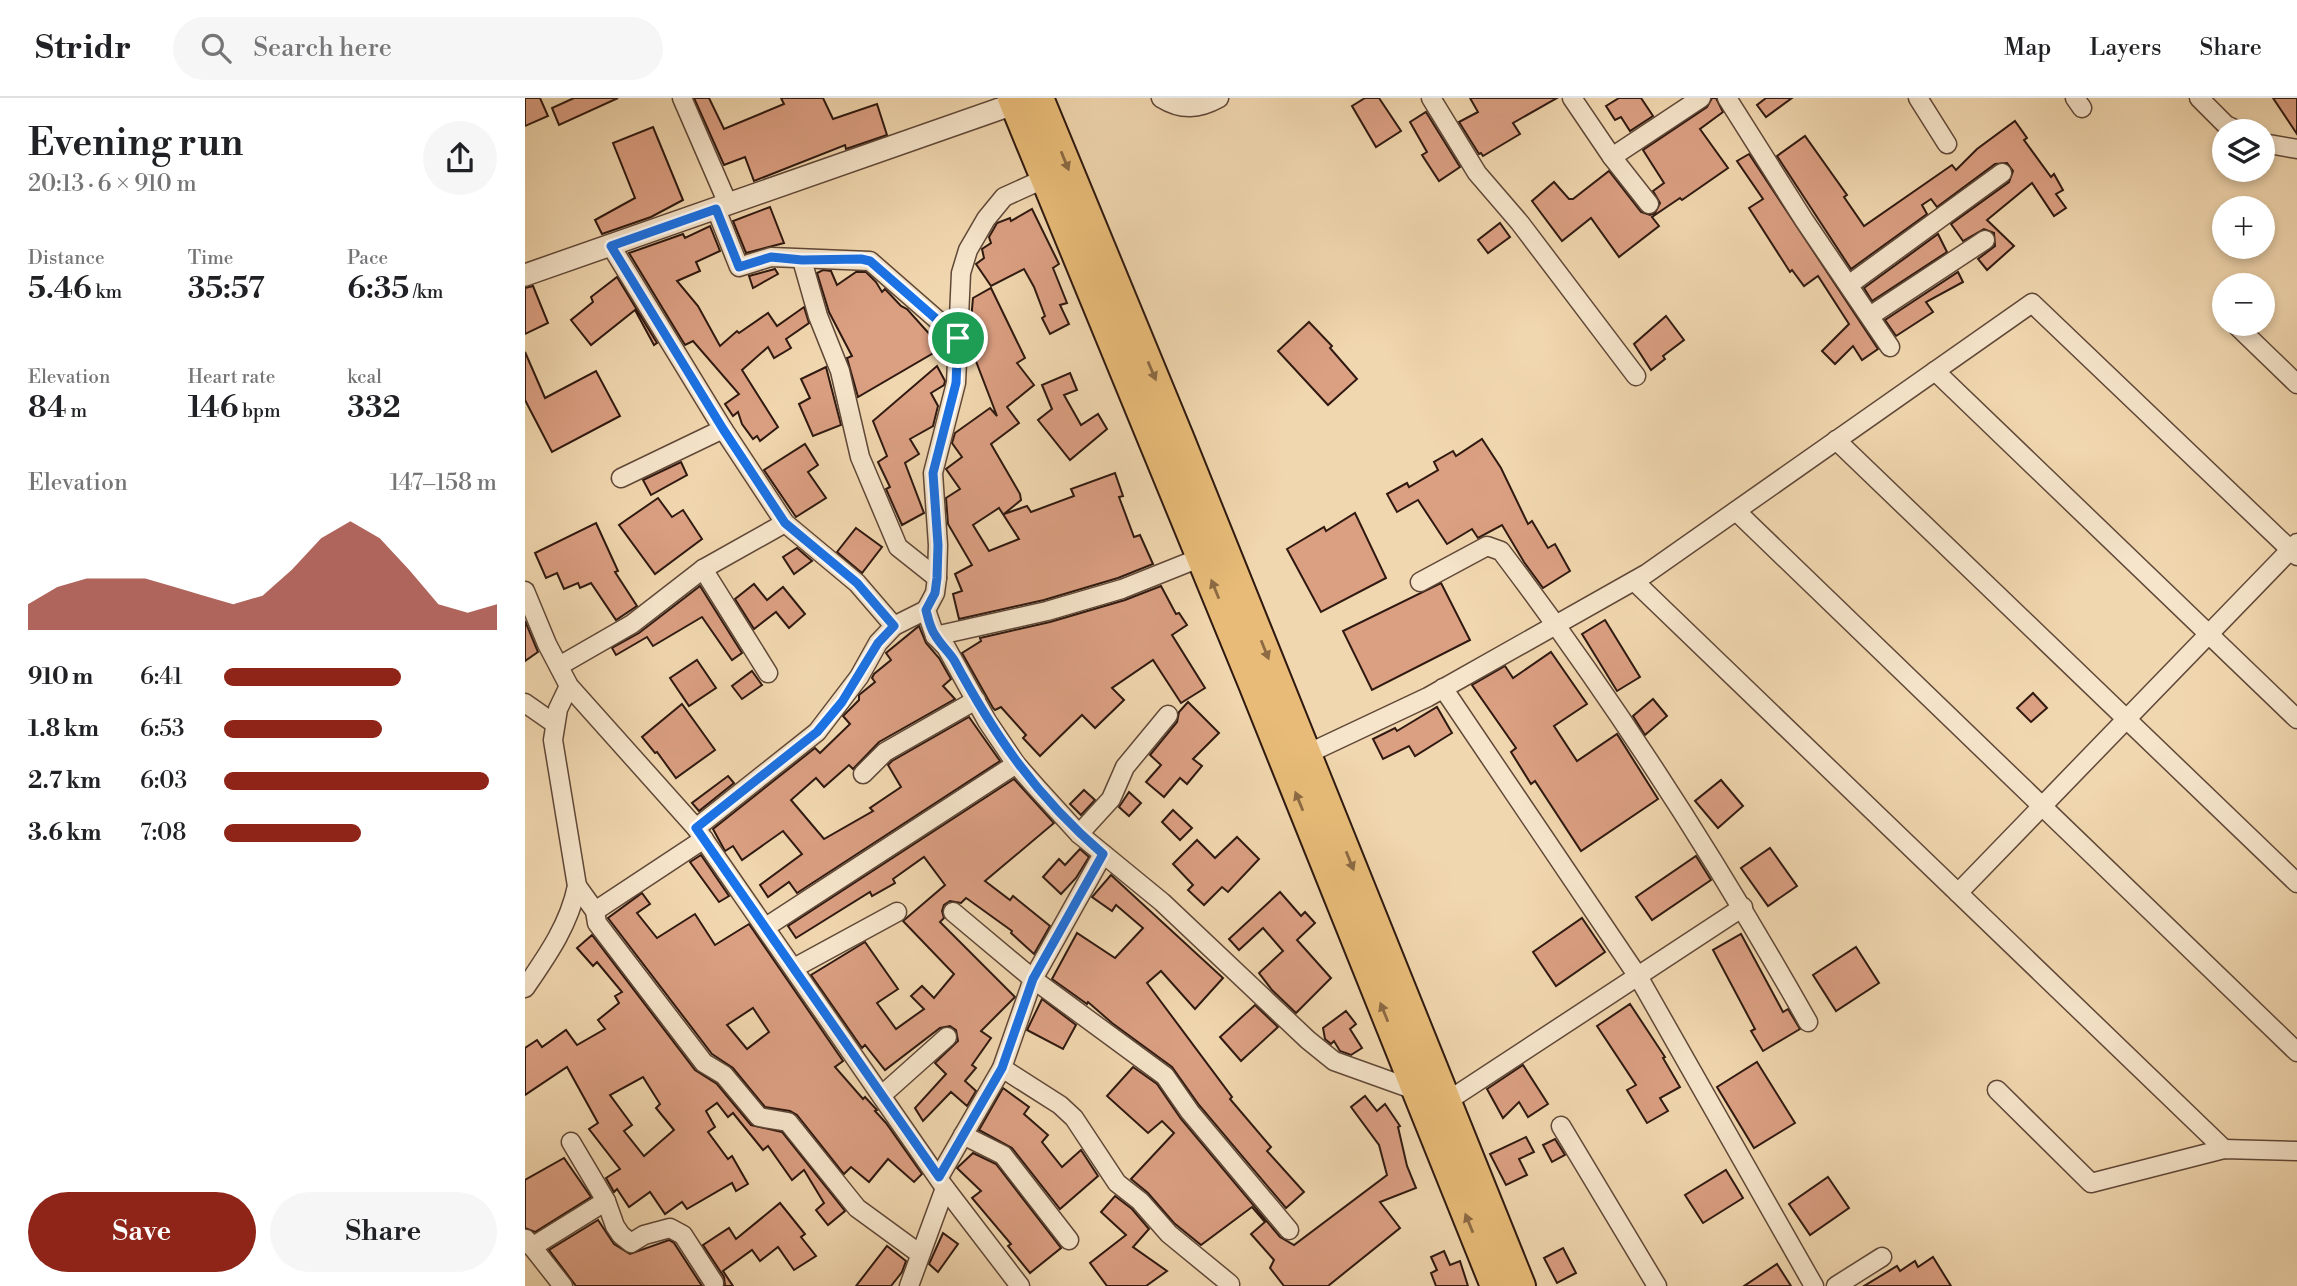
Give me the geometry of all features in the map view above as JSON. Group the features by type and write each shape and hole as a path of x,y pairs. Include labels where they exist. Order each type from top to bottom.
{"highway":[{"path":"1024,99 1046,178 1202,557 1495,1286"},
{"path":"1024,99 1307,754 1521,1286"}],"street":[{"path":"682,98 722,206 739,267 771,257 870,261 958,338"},
{"path":"1161,98 1178,107 1193,108 1219,98"},
{"path":"1431,98 1477,173 1520,223 1636,376"},
{"path":"1572,98 1649,204"},
{"path":"1612,156 1701,98"},
{"path":"1727,98 1804,220 1850,284 1890,347"},
{"path":"1918,98 1947,144"},
{"path":"2199,98 2220,119"},
{"path":"525,275 1024,99"},
{"path":"2275,145 2297,149"},
{"path":"1850,284 2002,173"},
{"path":"595,911 700,833 817,732 842,702 878,643 894,626 926,610 935,593 937,578 938,545 933,473 956,383 961,274 968,250 986,219 1005,197 1046,178"},
{"path":"1870,316 1985,240"},
{"path":"611,246 723,429 785,523 857,583 894,626"},
{"path":"802,260 818,316 840,371 860,457 881,508 898,547 937,578"},
{"path":"1307,754 1443,688 1634,580 2032,303 2295,549 1958,893"},
{"path":"2247,336 2297,384"},
{"path":"1935,371 2297,719"},
{"path":"621,478 723,429"},
{"path":"1836,440 2297,883"},
{"path":"1736,511 2297,1052"},
{"path":"559,666 632,624 703,569 785,523"},
{"path":"1420,582 1487,546 1501,551 1556,623 1743,907 1808,1022"},
{"path":"935,636 1122,589 1202,557"},
{"path":"703,569 768,673"},
{"path":"1634,580 2224,1149"},
{"path":"525,591 569,686 700,833 941,1183 1020,1286"},
{"path":"926,610 935,636 946,647 1016,764 1079,834 1162,902 1308,1040 1334,1061 1415,1090"},
{"path":"525,988 553,947 573,904 577,886 553,740 558,709 569,686"},
{"path":"1443,688 1639,978 1814,1286"},
{"path":"863,774 885,752 976,700"},
{"path":"525,703 555,724"},
{"path":"1079,834 1111,799 1125,767 1168,715"},
{"path":"766,927 1016,764"},
{"path":"909,1286 941,1183 963,1135 1002,1068 1033,979 1103,854"},
{"path":"577,886 595,911 597,923 704,1063 724,1075 759,1117 787,1122 857,1209 920,1254"},
{"path":"1446,1102 1639,978 1743,907"},
{"path":"794,968 897,912"},
{"path":"953,912 1033,979 1165,1076 1190,1112 1289,1230"},
{"path":"882,1095 947,1037"},
{"path":"1002,1068 1060,1105 1074,1118 1117,1183 1140,1201 1169,1234 1230,1284"},
{"path":"1997,1090 2091,1183 2224,1149 2297,1151"},
{"path":"1561,1126 1657,1286"},
{"path":"963,1135 1003,1156 1069,1241"},
{"path":"571,1142 606,1201 621,1235 631,1243 644,1235 670,1228 683,1235 714,1283"},
{"path":"563,1286 529,1243 606,1201"},
{"path":"1836,1286 1882,1257"}],"building":[{"path":"525,98 540,98 548,116 525,126"},
{"path":"574,98 618,98 559,125 552,108"},
{"path":"694,98 709,98 724,129 784,104 781,98 823,98 833,119 877,104 887,135 846,149 845,145 754,181 745,157 724,165"},
{"path":"1365,98 1379,98 1401,131 1376,147 1352,106"},
{"path":"1470,98 1557,98 1513,123 1520,134 1483,156 1479,154 1459,122 1478,112"},
{"path":"1619,98 1641,98 1653,116 1630,131 1621,117 1615,120 1606,106"},
{"path":"1712,98 1716,98 1723,112 1700,129 1728,168 1652,217 1659,226 1619,257 1591,218 1562,241 1532,201 1554,182 1569,199 1573,199 1609,171 1641,212 1650,215 1655,213 1660,203 1653,191 1664,183 1643,150 1707,107"},
{"path":"1766,98 1792,98 1766,117 1757,105"},
{"path":"2273,98 2297,98 2297,134"},
{"path":"1426,112 1460,167 1439,181 1422,155 1427,152 1410,122"},
{"path":"2015,121 2027,138 2024,140 2051,177 2054,174 2063,190 2056,194 2066,208 2054,216 2032,183 1987,220 2014,246 1987,270 1978,259 1995,246 1994,233 1984,229 1963,241 1951,224 2009,182 2013,171 2007,163 1995,164 1937,207 1931,199 1922,205 1927,214 1851,269 1777,156 1805,136 1847,195 1844,197 1864,226 1952,165 1956,170 1977,149"},
{"path":"653,127 683,200 651,217 602,234 595,220 635,198 613,143"},
{"path":"1749,154 1878,349 1862,360 1853,346 1835,364 1822,351 1849,324 1818,276 1804,286 1792,270 1790,272 1749,208 1763,199 1737,161"},
{"path":"770,207 784,243 746,253 733,221"},
{"path":"1032,209 1059,264 1053,268 1067,303 1060,305 1069,324 1050,334 1042,318 1045,316 1034,287 1024,269 991,286 976,264 984,258 982,249 991,243 989,237 997,223 1010,218 1011,221"},
{"path":"1500,223 1510,237 1488,253 1478,240"},
{"path":"710,226 720,251 696,262 700,271 677,281 698,306 720,346 737,331 739,333 768,313 777,326 804,307 809,323 786,339 791,348 774,358 768,347 742,370 778,427 760,441 757,436 753,439 742,424 738,412 733,416 725,404 739,394 693,341 685,345 629,253 683,234 685,238"},
{"path":"1938,234 1947,252 1872,301 1864,288"},
{"path":"775,269 778,274 753,288 749,276"},
{"path":"823,270 831,271 837,285 856,272 866,272 882,292 885,289 907,309 942,348 858,397 847,358 852,356 829,312 817,273"},
{"path":"1958,272 1963,282 1926,302 1933,312 1896,336 1885,320"},
{"path":"617,277 657,343 654,345 635,310 591,345 571,320 593,302 591,297"},
{"path":"533,286 548,323 525,334 525,288"},
{"path":"991,288 1025,358 1017,363 1034,385 1007,407 1019,423 991,444 1020,494 1021,500 1004,514 1027,506 1031,512 1074,496 1071,489 1115,473 1123,496 1119,497 1134,537 1140,535 1153,564 1118,578 1044,600 959,619 953,594 962,591 955,574 972,565 948,524 946,498 960,489 946,469 962,457 952,443 955,433 990,408 997,416 969,343 973,298","holes":["999,508 1019,539 989,551 973,525"]},
{"path":"1666,316 1684,340 1663,356 1665,359 1651,370 1634,344"},
{"path":"1309,322 1332,346 1330,348 1357,379 1328,405 1278,351"},
{"path":"525,352 545,398 596,371 620,416 552,452 525,400"},
{"path":"937,366 945,381 944,385 931,393 938,406 933,426 910,439 919,454 905,463 924,513 902,525 886,489 890,487 878,462 887,456 873,421"},
{"path":"826,367 841,425 813,436 799,404 810,398 801,379"},
{"path":"1070,373 1077,390 1064,395 1081,425 1098,414 1107,429 1070,460 1038,420 1052,409 1042,385"},
{"path":"1482,439 1501,468 1528,524 1532,521 1548,548 1555,544 1570,571 1543,588 1502,525 1478,538 1472,529 1447,544 1418,500 1397,512 1387,494 1407,483 1409,487 1438,470 1434,462 1453,451 1456,456"},
{"path":"805,444 818,465 808,472 826,498 796,517 764,470"},
{"path":"681,462 687,475 651,495 643,480"},
{"path":"658,498 672,517 683,510 702,539 655,574 619,525"},
{"path":"1355,513 1386,578 1321,612 1287,549 1324,527 1326,531"},
{"path":"596,523 618,571 615,572 637,606 616,620 591,583 580,588 578,583 564,589 557,573 546,578 535,553"},
{"path":"856,528 882,547 862,573 837,552"},
{"path":"797,548 812,561 794,574 783,557"},
{"path":"1441,583 1470,640 1372,690 1343,631"},
{"path":"754,584 767,600 783,587 805,614 789,628 776,612 754,629 735,599"},
{"path":"700,586 742,653 732,660 702,617 653,646 647,637 616,655 612,648 639,633"},
{"path":"1161,586 1176,614 1179,613 1187,625 1172,635 1205,688 1181,703 1153,660 1112,688 1124,700 1095,728 1082,715 1040,756 1023,738 1026,735 1001,707 995,710 993,708 962,653 981,641 980,638 1050,622 1125,600"},
{"path":"1605,620 1640,677 1617,691 1582,634"},
{"path":"525,621 538,652 525,661"},
{"path":"919,626 926,643 939,658 951,679 943,686 955,699 879,742 853,769 849,765 824,787 816,778 791,800 824,839 873,811 870,808 901,787 888,765 892,761 969,717 1000,761 797,893 789,882 768,897 760,885 802,854 783,831 742,860 733,846 725,851 713,829 815,748 820,753 850,724 843,716 859,700 859,695 875,682 872,678 874,674 891,660 886,653"},
{"path":"1551,652 1587,704 1554,726 1577,761 1617,734 1658,799 1581,851 1535,781 1531,784 1511,752 1516,748 1472,685 1505,666 1513,678"},
{"path":"697,660 716,688 689,706 670,678"},
{"path":"752,671 762,685 742,699 732,686"},
{"path":"2033,693 2047,708 2031,722 2017,708"},
{"path":"1653,699 1667,716 1645,735 1633,716"},
{"path":"1188,702 1219,733 1193,759 1202,766 1187,784 1180,778 1164,797 1146,782 1161,765 1150,755 1177,722 1179,712"},
{"path":"682,704 715,750 676,778 642,737"},
{"path":"1437,707 1452,733 1415,756 1409,746 1383,759 1373,739 1395,728 1397,731"},
{"path":"728,776 734,783 699,811 692,803"},
{"path":"1014,779 1054,823 985,881 1010,900 1013,896 1050,926 1034,954 1011,933 1012,931 966,898 961,903 950,901 944,905 944,918 940,922 1015,997 981,1031 991,1038 972,1065 976,1068 965,1081 976,1091 967,1106 951,1092 923,1121 915,1108 946,1074 935,1063 958,1041 956,1030 950,1026 940,1028 885,1070 865,1045 862,1048 811,975 865,942 898,989 877,1003 896,1029 924,1009 911,996 922,986 934,998 954,974 903,921 945,885 924,857 893,879 895,883 872,896 870,892 796,938 788,926"},
{"path":"1721,780 1743,806 1718,828 1695,801"},
{"path":"1084,790 1095,800 1081,815 1070,804"},
{"path":"1129,792 1141,803 1129,816 1119,807"},
{"path":"1173,810 1192,828 1180,840 1162,822"},
{"path":"1237,837 1259,859 1228,892 1222,887 1204,905 1188,890 1193,885 1173,864 1197,840 1215,858"},
{"path":"1770,848 1797,886 1768,906 1741,868"},
{"path":"1080,849 1089,857 1076,878 1061,894 1043,877 1059,859 1065,865"},
{"path":"701,855 729,896 719,902 690,862"},
{"path":"1696,856 1711,880 1652,920 1636,897"},
{"path":"1111,875 1223,978 1195,1009 1161,971 1147,983 1232,1097 1230,1099 1271,1147 1267,1151 1304,1192 1286,1208 1199,1105 1172,1067 1088,1002 1087,1004 1052,979 1077,933 1115,958 1143,928 1116,905 1112,911 1092,897"},
{"path":"1280,892 1301,916 1305,912 1315,923 1297,940 1331,978 1296,1013 1259,973 1283,951 1263,928 1239,950 1229,939"},
{"path":"642,893 650,904 637,913 657,938 695,914 715,945 749,924 843,1061 835,1067 863,1099 865,1097 877,1110 875,1111 922,1174 914,1182 888,1159 869,1182 851,1167 844,1174 797,1115 790,1111 765,1107 733,1068 712,1054 608,918","holes":["753,1008 769,1032 747,1049 727,1025"]},
{"path":"1582,918 1605,952 1556,986 1533,952"},
{"path":"1741,934 1783,1012 1788,1009 1800,1029 1763,1051 1751,1031 1755,1029 1713,950"},
{"path":"592,935 695,1070 717,1084 751,1125 782,1132 845,1211 828,1225 816,1210 824,1203 804,1170 792,1180 768,1146 763,1150 733,1113 728,1117 717,1103 706,1111 715,1127 708,1132 728,1159 732,1156 748,1184 736,1191 732,1183 687,1209 682,1202 665,1214 650,1192 629,1207 617,1189 614,1192 606,1178 620,1169 589,1129 598,1123 567,1067 525,1095 525,1048 537,1040 542,1047 566,1030 577,1045 605,1029 598,1020 619,1003 615,996 622,992 597,962 593,966 577,948","holes":["643,1077 660,1104 656,1108 674,1130 644,1156 624,1131 632,1125 610,1095"]},
{"path":"1856,947 1879,983 1836,1011 1813,975"},
{"path":"1042,999 1076,1025 1063,1049 1027,1030"},
{"path":"1630,1004 1665,1057 1663,1058 1680,1087 1660,1098 1668,1111 1647,1123 1627,1090 1636,1085 1597,1026"},
{"path":"1255,1005 1278,1027 1241,1061 1220,1037"},
{"path":"1346,1011 1356,1024 1350,1029 1362,1048 1351,1055 1340,1051 1334,1041 1331,1044 1325,1039 1323,1028"},
{"path":"1757,1062 1795,1123 1754,1148 1717,1087"},
{"path":"1523,1065 1548,1104 1528,1117 1519,1102 1503,1118 1487,1089"},
{"path":"1133,1067 1157,1084 1181,1119 1280,1237 1294,1245 1387,1175 1379,1145 1351,1107 1365,1096 1377,1111 1385,1104 1400,1126 1398,1127 1407,1166 1416,1188 1380,1202 1400,1228 1328,1286 1284,1286 1270,1268 1274,1260 1251,1234 1265,1222 1252,1207 1201,1245 1174,1223 1148,1193 1131,1179 1174,1133 1162,1121 1148,1133 1107,1096"},
{"path":"1003,1088 1029,1107 1024,1114 1048,1135 1042,1142 1062,1167 1081,1150 1098,1176 1060,1209 1012,1148 979,1130"},
{"path":"1526,1137 1534,1152 1519,1159 1527,1175 1506,1185 1490,1154"},
{"path":"1555,1139 1565,1155 1552,1162 1543,1145"},
{"path":"973,1153 996,1164 1061,1248 1030,1273 1008,1246 1011,1244 972,1198 981,1191 957,1168"},
{"path":"564,1158 591,1197 535,1232 525,1228 525,1180"},
{"path":"1726,1170 1743,1198 1703,1223 1685,1195"},
{"path":"1828,1177 1849,1208 1810,1235 1789,1204"},
{"path":"1115,1196 1132,1209 1149,1229 1133,1247 1167,1271 1146,1286 1107,1286 1090,1263 1126,1235 1101,1212"},
{"path":"780,1203 805,1234 801,1237 816,1256 794,1270 778,1247 760,1261 752,1250 723,1271 733,1286 725,1286 724,1277 703,1245 729,1228 736,1239"},
{"path":"598,1220 614,1244 630,1254 669,1240 674,1243 702,1286 576,1286 549,1250"},
{"path":"943,1233 958,1244 938,1272 929,1264"},
{"path":"887,1246 906,1261 902,1272 891,1286 856,1286"},
{"path":"1563,1248 1576,1273 1557,1283 1544,1258"},
{"path":"1444,1251 1450,1265 1460,1261 1468,1286 1436,1286 1431,1273 1437,1270 1431,1257"},
{"path":"1933,1257 1951,1286 1864,1286 1897,1266 1900,1271 1915,1261 1918,1267"},
{"path":"1777,1264 1791,1286 1744,1286"}],"route":[{"path":"716,209 739,267 771,257 870,261 958,338 956,383 933,473 938,545 937,578 935,593 926,610 935,636 946,647 987,721 1016,764 1079,834 1103,854 1033,979 1002,1068 939,1177 739,886 696,828 817,732 842,702 878,643 894,626 857,583 785,523 723,429 611,246 716,209"}]}
